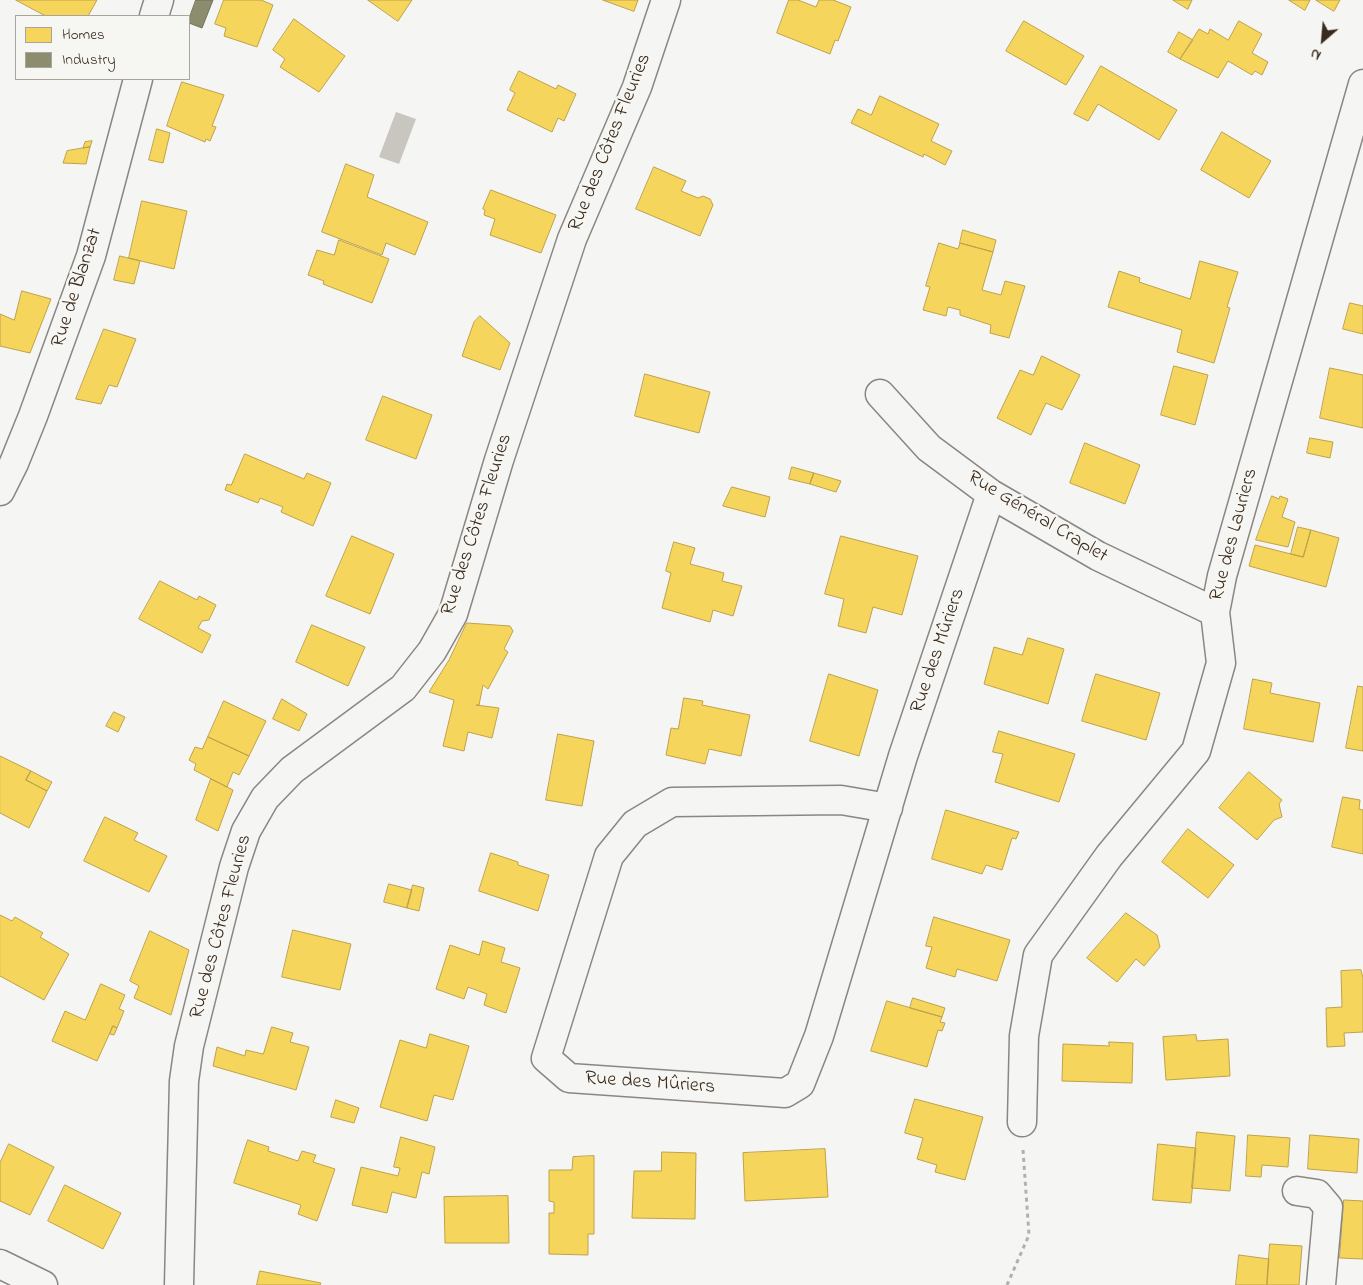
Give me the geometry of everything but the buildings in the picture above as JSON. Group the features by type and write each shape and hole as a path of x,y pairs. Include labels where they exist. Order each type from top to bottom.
{"street":[{"path":"154,15 159,0"},
{"name":"Rue des Côtes Fleuries","path":"179,1285 184,1081 192,1037 234,867 246,831 265,798 292,770 403,688 432,651 452,614 499,460 572,239 637,87 666,0"},
{"name":"Rue de Blanzat","path":"0,491 14,463 33,416 91,256 138,80"},
{"name":"Rue des Lauriers","path":"1022,1122 1024,1036 1038,955 1109,856 1196,751 1221,663 1216,612 1222,576 1363,84"},
{"name":"Rue Général Craplet","path":"880,394 929,448 991,494 1098,556 1216,612"},
{"name":"Rue des Mûriers","path":"888,808 841,800 672,802 635,824 609,856 546,1058 570,1078 785,1093 800,1084 819,1036 888,808 903,756 991,494"},
{"path":"1297,1191 1317,1194 1328,1207 1321,1285"},
{"path":"0,1264 43,1285"}],"path":[{"path":"1007,1285 1029,1234 1023,1168 1022,1122"}],"shaded area":[{"path":"396,112 416,119 399,164 379,157"}]}
